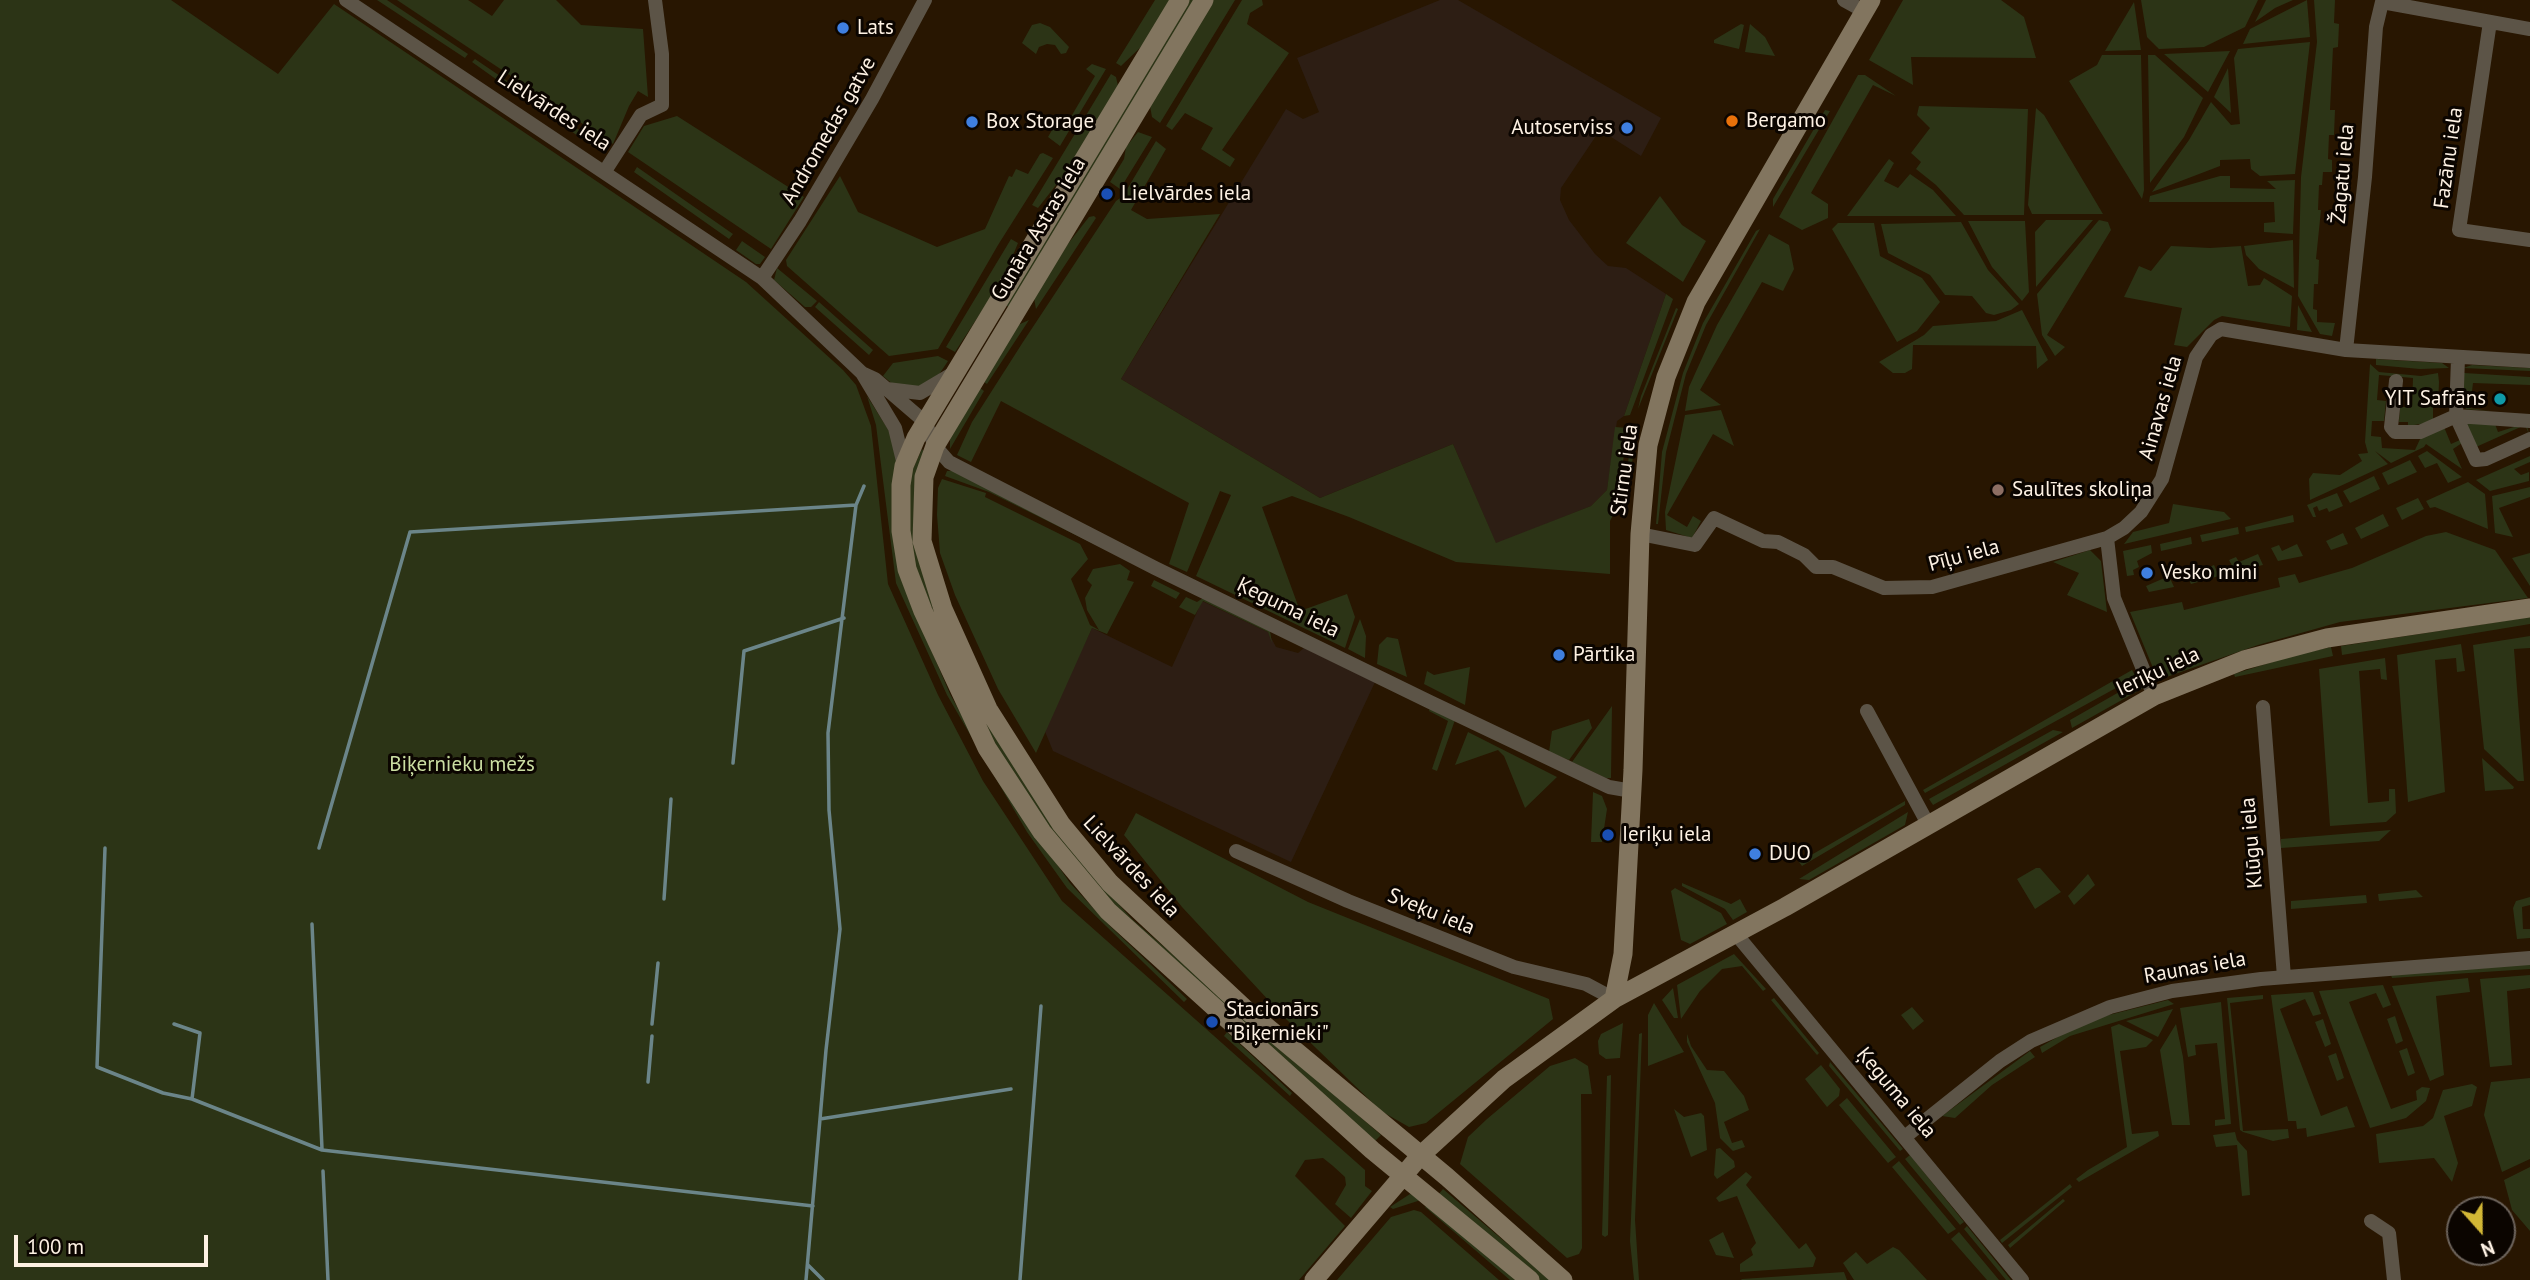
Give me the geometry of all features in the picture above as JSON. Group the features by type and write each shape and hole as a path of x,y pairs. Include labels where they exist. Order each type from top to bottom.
{"main road":[{"name":"Gunāra Astras iela","path":"920,430 1180,0"},
{"name":"Gunāra Astras iela","path":"935,446 1204,0"},
{"name":"Stirnu iela","path":"1614,999 1623,954 1632,791 1640,534 1648,445 1665,377 1696,302 1868,5"},
{"path":"991,310 1009,321"},
{"name":"Lielvārdes iela","path":"920,430 904,466 901,531 907,569 923,611 987,748 1042,832 1108,911 1372,1150 1530,1280"},
{"name":"Lielvārdes iela","path":"935,446 924,477 921,505 922,541 932,576 943,609 988,709 1061,824 1110,883 1179,951 1563,1280"},
{"name":"Ieriķu iela","path":"1314,1280 1420,1156 1504,1079 1614,999 1736,934 2154,696 2244,660 2327,638 2530,608"}],"street":[{"name":"Lielvārdes iela","path":"346,0 762,278 862,373 885,389 935,446"},
{"path":"605,171 641,115 662,105 664,96 655,0"},
{"name":"Andromedas gatve","path":"762,278 800,221 872,99 925,0"},
{"path":"1844,0 1868,5"},
{"path":"2382,2 2530,29"},
{"name":"Žagatu iela","path":"2346,350 2365,177 2376,27 2382,2"},
{"name":"Fazānu iela","path":"2490,22 2459,230 2530,240"},
{"name":"Ainavas iela","path":"2106,538 2124,528 2153,497 2162,479 2196,357 2211,335 2221,329 2231,329 2346,350"},
{"path":"2346,350 2530,361"},
{"path":"2458,358 2456,416 2476,460 2486,459 2530,439"},
{"name":"Lielvārdes iela","path":"862,373 884,407 900,442 904,466"},
{"name":"Gunāra Astras iela","path":"885,389 920,393 953,374"},
{"path":"2396,381 2391,427 2395,432 2420,432 2456,416 2530,421"},
{"path":"884,407 920,430"},
{"name":"Ķeguma iela","path":"935,446 948,462 1155,568 1609,787 1632,791"},
{"name":"Pīļu iela","path":"1640,534 1695,545 1714,518 1763,541 1778,541 1804,555 1823,556 1833,567 1884,588 1923,589 2106,538"},
{"path":"2106,538 2114,598 2154,696"},
{"name":"Klūgu iela","path":"2263,707 2284,977"},
{"path":"1867,711 1928,824"},
{"name":"Sveķu iela","path":"1236,851 1348,901 1514,967 1586,984 1614,999"},
{"name":"Ķeguma iela","path":"1736,934 1906,1136 2022,1280"},
{"name":"Raunas iela","path":"1906,1136 2000,1061 2062,1025 2110,1007 2172,991 2284,977 2530,958"},
{"path":"2371,1221 2389,1233 2394,1280"}],"shaded area":[{"path":"1440,0 1458,0 1661,118 1641,156 1600,130 1561,188 1560,200 1569,220 1595,254 1608,266 1626,268 1666,294 1624,416 1617,421 1607,490 1591,506 1496,544 1453,444 1320,498 1121,379 1286,109 1303,119 1319,112 1297,58"},
{"path":"1202,601 1268,632 1276,647 1298,653 1304,648 1375,682 1291,862 1053,751 1044,729 1092,628 1172,667"}],"green space":[{"name":"Biķernieku mežs","path":"0,0 171,0 278,74 334,4 746,282 843,370 856,385 871,426 888,584 938,695 983,781 1062,901 1365,1170 1365,1186 1372,1191 1351,1218 1335,1204 1346,1185 1345,1177 1323,1158 1305,1160 1295,1176 1345,1226 1299,1280 0,1280"},
{"path":"377,0 387,0 468,54 465,58"},
{"path":"397,0 468,0 492,16 504,0 556,0 581,25 643,29 648,97 638,91 613,144"},
{"path":"1155,0 1172,0 1145,43 1121,66 1116,63"},
{"path":"1189,0 1195,0 1009,307 1005,305"},
{"path":"1213,0 1235,0 1160,123 1152,117 1150,106"},
{"path":"1242,0 1262,0 1263,5 1250,13 1247,24 1289,53 1222,150 1235,159 1230,167 1201,149 1213,128 1185,113 1172,130 1166,126"},
{"path":"1903,0 2001,0 2024,17 2036,58 1911,57 1913,85 1869,60"},
{"path":"2141,0 2258,0 2245,27 2204,47 2159,49 2147,37"},
{"path":"2266,0 2293,0 2255,22"},
{"path":"2307,0 2310,37 2243,44 2250,29"},
{"path":"2314,0 2335,0 2334,23 2339,24 2338,47 2333,48 2330,110 2335,110 2334,135 2329,135 2328,159 2332,160 2332,172 2323,172 2322,185 2319,185 2318,210 2321,210 2316,259 2319,260 2318,284 2314,284 2313,309 2317,310 2317,322 2335,323 2332,336 2320,334 2298,296 2301,177 2317,42"},
{"path":"2134,2 2141,50 2105,51"},
{"path":"1040,23 1050,27 1069,47 1066,53 1061,54 1055,45 1047,44 1039,47 1036,54 1022,43 1032,25"},
{"path":"1741,24 1744,25 1739,49 1714,43 1714,40"},
{"path":"1750,24 1765,37 1775,56 1745,52"},
{"path":"2310,42 2295,174 2260,176 2251,169 2250,159 2220,160 2220,166 2152,192 2189,140 2211,102 2231,125 2240,124 2234,58 2238,49"},
{"path":"2230,51 2208,92 2164,54"},
{"path":"2102,55 2141,55 2142,199 2069,81 2097,65"},
{"path":"2148,55 2155,55 2203,98 2184,137 2150,183"},
{"path":"475,59 531,97 528,102 472,62"},
{"path":"1092,64 1106,69 1060,146 1048,137 1056,123 1065,127 1095,76 1086,69"},
{"path":"2228,68 2231,113 2214,97"},
{"path":"1111,74 1116,77 1118,86 1071,166 1038,208 1032,205"},
{"path":"1858,75 1865,75 1896,96 1873,85 1811,193 1828,204 1828,218 1802,230 1779,217"},
{"path":"538,102 594,140 591,145 535,106"},
{"path":"1919,106 2028,109 2024,215 1964,215 1936,185 1916,169 1921,162 1911,153 1930,128 1917,115"},
{"path":"2036,108 2044,115 2103,214 2032,214 2028,205"},
{"path":"1825,110 1830,111 1773,207 1773,199"},
{"path":"677,116 804,197 771,249 628,152 644,126"},
{"path":"1138,132 1152,137 1120,189 1110,182 1124,159 1126,147"},
{"path":"1156,141 1166,149 1131,210 1147,219 1220,214 1121,379 1320,498 1453,444 1496,543 1591,506 1607,490 1615,427 1628,428 1616,509 1610,521 1610,574 1456,562 1292,496 1262,507 1300,611 1347,594 1355,617 1345,648 1196,576 1231,495 1220,491 1187,572 1169,564 1189,503 1001,401 971,462 957,455 972,422 1116,201 1123,196"},
{"path":"1043,153 1053,158 998,245 938,349 889,356 787,266 786,260 840,176 858,212 937,247 985,229 1009,176 1012,177 1016,169 1028,174"},
{"path":"1889,159 1894,163 1884,181 1898,188 1910,174 1933,190 1956,216 1847,216"},
{"path":"637,167 733,234 729,239 634,172"},
{"path":"2220,176 2230,176 2230,188 2276,189 2267,181 2295,180 2293,234 2264,232 2264,223 2275,222 2274,202 2149,202 2150,196"},
{"path":"1660,196 1682,225 1706,241 1683,282 1626,243"},
{"path":"1089,217 1096,218 1036,309 1034,298 1067,245"},
{"path":"2046,220 2093,220 2036,287 2035,232"},
{"path":"2099,220 2108,222 2111,230 2047,335 2065,347 2055,356 2042,335 2037,294"},
{"path":"1968,221 2025,221 2029,292 2022,301 1992,267"},
{"path":"1961,222 1988,270 2019,304 2011,310 1994,315 1986,313 1972,296 1945,295 1930,275 1888,253 1881,224"},
{"path":"1838,223 1874,223 1880,256 1922,278 1940,302 1917,331 1897,342 1832,229"},
{"path":"1760,229 1706,325 1686,374 1666,452 1656,524 1662,452 1683,373 1703,323 1756,231"},
{"path":"1769,234 1789,245 1794,269 1783,291 1762,282 1700,390 1721,405 1685,411 1689,387 1717,325"},
{"path":"1011,239 1018,243 1004,277 955,352 946,347"},
{"path":"2293,240 2294,288 2259,269 2246,255 2244,246"},
{"path":"742,241 765,257 760,264 736,250"},
{"path":"2171,246 2241,246 2248,286 2260,285 2264,278 2292,296 2290,327 2222,316 2214,320 2187,347 2174,345 2182,308 2124,297 2139,266 2151,271"},
{"path":"777,268 817,301 811,307 805,307 774,280"},
{"path":"1666,294 1673,299 1630,415 1624,416"},
{"path":"819,302 873,350 869,355 815,307"},
{"path":"2298,305 2312,332 2297,330"},
{"path":"1676,308 1678,309 1638,409 1641,396"},
{"path":"2022,310 2048,360 2037,369 2036,346 1913,345 1912,369 1905,373 1893,373 1879,362 1924,335 1933,326 1996,321"},
{"path":"1029,320 987,384 984,382 1018,325"},
{"path":"938,356 948,361 938,376 917,389 895,386 883,376 893,363"},
{"path":"2376,359 2442,363 2449,368 2420,369 2376,365"},
{"path":"2370,364 2379,372 2421,376 2438,373 2439,382 2438,407 2433,407 2433,422 2408,426 2408,422 2399,422 2400,407 2412,407 2413,378 2379,375 2377,400 2386,401 2384,421 2372,421 2371,436 2381,437 2382,448 2415,450 2421,437 2444,427 2451,444 2460,440 2462,443 2453,449 2462,469 2426,444 2424,447 2391,463 2375,451 2388,464 2310,500 2309,479 2313,473 2340,475 2362,461 2358,454 2368,453 2365,442"},
{"path":"2472,365 2530,368 2530,371 2463,368"},
{"path":"2464,373 2530,377 2530,385 2473,383 2470,408 2490,411 2466,409 2463,404"},
{"path":"980,388 984,391 950,449 950,434"},
{"path":"867,396 896,442 901,579 950,694 994,774 1070,883 1111,927 1187,999 1184,1002 1067,888 1027,832 947,695 896,583 876,425"},
{"path":"1721,410 1734,446 1713,434 1667,515 1687,527 1693,516 1701,521 1692,538 1666,530 1665,512 1685,415"},
{"path":"2470,419 2500,421 2495,424 2498,432 2517,426 2518,422 2526,422 2529,434 2525,425 2476,447 2465,423"},
{"path":"1631,439 1635,440 1626,512 1622,511"},
{"path":"922,449 925,453 916,482 940,618 1107,891 1132,919 1381,1135 1375,1141 1127,922 1063,848 994,748 911,561 908,479"},
{"path":"2427,451 2462,477 2448,483 2437,463 2425,468 2418,456"},
{"path":"2530,456 2530,462 2514,469 2521,475 2529,472 2529,481 2490,491 2476,480"},
{"path":"2410,460 2417,472 2388,485 2382,473"},
{"path":"947,471 954,471 1148,571 989,492 945,476"},
{"path":"2374,476 2380,489 2350,503 2343,491"},
{"path":"942,479 986,493 985,497 1080,544 1088,559 1071,579 1090,625 1099,630 1087,610 1085,598 1092,585 1087,580 1093,569 1120,564 1130,571 1127,580 1134,582 1107,634 1092,628 1036,753 998,689 955,595 940,553 937,515 938,488"},
{"path":"2468,482 2485,494 2488,529 2435,507 2430,508 2426,501"},
{"path":"2530,487 2530,497 2499,508 2513,537 2495,533 2492,496"},
{"path":"2337,493 2343,506 2329,512 2327,508 2319,511 2317,506 2313,508 2316,517 2313,517 2307,505"},
{"path":"2418,498 2424,509 2402,520 2396,508"},
{"path":"2173,504 2224,512 2231,519 2124,544 2133,532 2169,523"},
{"path":"2383,514 2389,526 2361,539 2355,528"},
{"path":"2293,515 2294,522 2246,532 2245,527"},
{"path":"2238,527 2239,534 2202,542 2200,535"},
{"path":"2446,532 2495,550 2528,598 2340,622 2258,645 2158,680 2130,612 2182,602 2184,610 2280,587 2278,578 2295,574 2299,583 2352,568 2426,536"},
{"path":"2343,533 2348,544 2331,550 2326,541"},
{"path":"2191,537 2192,544 2161,551 2160,544"},
{"path":"2297,544 2303,556 2278,561 2271,548 2279,545 2282,551"},
{"path":"2151,545 2152,553 2137,561 2139,567 2133,570 2134,575 2127,576 2123,551"},
{"path":"2090,550 2101,561 2107,612 2067,595 2079,573 2053,562"},
{"path":"2530,553 2530,586 2512,558"},
{"path":"2258,554 2263,565 2235,571 2229,560 2236,557 2239,562"},
{"path":"2214,565 2219,576 2191,584 2184,570 2189,567 2193,574"},
{"path":"2169,576 2174,587 2149,592 2146,586"},
{"path":"1154,580 1180,593 1176,599 1151,586"},
{"path":"1186,597 1197,602 1203,598 1270,631 1272,643 1268,632 1203,601 1195,615 1179,607"},
{"path":"2530,617 2530,624 2342,655 2341,646"},
{"path":"1360,619 1366,636 1365,658 1348,649"},
{"path":"2530,636 2530,648 2514,649 2524,781 2518,781 2484,749 2473,645"},
{"path":"1387,637 1398,639 1407,677 1377,664 1379,645"},
{"path":"2461,644 2465,671 2457,672 2456,658 2435,660 2445,792 2408,802 2397,655"},
{"path":"2331,647 2333,656 2235,677 2234,674 2291,656"},
{"path":"2385,658 2387,680 2381,679 2380,669 2359,671 2368,803 2389,801 2389,789 2395,789 2396,813 2386,822 2330,826 2319,669"},
{"path":"1470,667 1465,705 1424,684 1427,671 1434,675"},
{"path":"2132,670 2136,677 1925,793 1923,790"},
{"path":"2142,679 2145,687 2072,728 2070,720"},
{"path":"1612,706 1611,778 1606,778 1572,762"},
{"path":"1430,708 1455,720 1437,771 1432,769 1448,721 1429,711"},
{"path":"1589,719 1592,728 1569,760 1549,752 1552,731"},
{"path":"2053,730 2063,732 1933,805 1929,799"},
{"path":"1468,732 1557,777 1525,808 1504,756 1498,750 1455,765"},
{"path":"2482,758 2514,787 2513,789 2485,791"},
{"path":"1593,792 1602,796 1607,809 1602,842 1591,842"},
{"path":"1905,801 1905,805 1802,866 1799,862"},
{"path":"1908,812 1905,825 1809,880 1799,879"},
{"path":"1136,813 1308,902 1549,999 1553,1019 1426,1123 1409,1127 1381,1111 1286,1019 1182,907 1124,835"},
{"path":"2391,830 2379,841 2281,848 2281,839"},
{"path":"2040,868 2061,892 2035,909 2017,879"},
{"path":"2088,874 2095,885 2074,905 2068,896"},
{"path":"1682,883 1731,904 1740,899 1747,912 1733,920 1725,909 1682,886"},
{"path":"1675,888 1721,913 1727,924 1690,944 1681,940 1671,891"},
{"path":"2416,890 2423,897 2379,901 2378,894"},
{"path":"2366,895 2367,903 2291,909 2291,901"},
{"path":"2530,897 2530,905 2522,907 2523,929 2530,929 2530,938 2517,939 2513,908 2516,901"},
{"path":"1734,954 1766,989 1763,991 1742,966 1722,969 1700,991 1681,1019 1677,985"},
{"path":"2530,964 2530,969 2392,978 2390,972"},
{"path":"2530,975 2530,988 2507,991 2512,1065 2490,1067 2480,979"},
{"path":"2468,978 2470,992 2436,996 2444,1075 2430,1081 2392,986"},
{"path":"2383,985 2391,1005 2383,1008 2376,993 2349,1002 2391,1109 2417,1100 2416,1091 2422,1087 2430,1088 2426,1101 2406,1118 2370,1128 2319,991"},
{"path":"1673,988 1678,1018 1674,1018 1662,1000"},
{"path":"2313,992 2321,1014 2313,1016 2305,999 2280,1009 2321,1116 2347,1106 2355,1127 2307,1137 2306,1128 2297,1129 2296,1121 2288,1121 2271,995"},
{"path":"2263,995 2263,999 2230,1003 2243,1131 2288,1129 2289,1138 2273,1141 2243,1132 2240,1130 2227,998"},
{"path":"1774,998 1819,1053 1817,1055 1771,1000"},
{"path":"2168,1000 2174,1004 2070,1036 2042,1053 2040,1047 2072,1029 2105,1016"},
{"path":"2221,1002 2231,1124 2215,1126 2215,1120 2225,1119 2217,1043 2195,1045 2196,1055 2188,1057 2180,1008"},
{"path":"1654,1003 1684,1052 1648,1066 1648,1015"},
{"path":"1912,1007 1924,1021 1913,1030 1901,1015"},
{"path":"2173,1009 2158,1037 2126,1021"},
{"path":"2395,1016 2403,1041 2396,1044 2387,1019"},
{"path":"2323,1019 2331,1044 2325,1047 2315,1022"},
{"path":"1623,1023 1620,1058 1606,1059 1599,1054 1598,1041 1601,1034"},
{"path":"2119,1024 2153,1040 2146,1047 2120,1051 2132,1134 2158,1131 2159,1136 2079,1182 2076,1179 2088,1170 2127,1147 2111,1027"},
{"path":"2176,1024 2183,1057 2190,1125 2172,1125 2160,1050"},
{"path":"1227,1032 1292,1093 1290,1096 1224,1036"},
{"path":"1642,1033 1635,1220 1639,1280 1634,1280 1630,1241 1639,1034"},
{"path":"1687,1034 1691,1046 1707,1070 1724,1071 1744,1096 1749,1110 1724,1122 1732,1143 1742,1140 1745,1147 1733,1151 1720,1138 1715,1103 1687,1042"},
{"path":"2407,1048 2415,1073 2408,1076 2399,1051"},
{"path":"2030,1051 2035,1057 1992,1085 1955,1118 1942,1116"},
{"path":"2336,1053 2344,1078 2337,1081 2328,1056"},
{"path":"1575,1058 1588,1066 1592,1094 1581,1094 1582,1248 1579,1254 1567,1258 1460,1164 1468,1137 1487,1119 1550,1066"},
{"path":"1830,1062 1903,1149 1900,1151 1829,1066"},
{"path":"1821,1065 1840,1089 1839,1096 1827,1107 1805,1079"},
{"path":"1611,1075 1608,1235 1605,1237 1602,1235 1607,1076"},
{"path":"2530,1078 2530,1159 2502,1172 2484,1115 2491,1082"},
{"path":"2472,1084 2477,1087 2472,1106 2444,1116 2458,1163 2452,1182 2434,1158 2379,1163 2376,1134 2423,1126 2433,1118 2443,1090"},
{"path":"1847,1098 1896,1157 1888,1163 1839,1105"},
{"path":"1674,1109 1684,1117 1701,1113 1704,1116 1707,1150 1691,1157"},
{"path":"2235,1132 2237,1140 2247,1151 2250,1195 2242,1196 2237,1145 2216,1147 2213,1135"},
{"path":"1720,1148 1734,1161 1735,1167 1717,1179 1714,1175 1716,1149"},
{"path":"1910,1155 1964,1222 1960,1225 1905,1159"},
{"path":"1899,1161 1956,1229 1948,1234 1892,1167"},
{"path":"2530,1167 2530,1231 2516,1215 2516,1196 2508,1196 2504,1180"},
{"path":"1746,1172 1752,1177 1746,1185 1799,1249 1806,1243 1816,1258 1813,1267 1740,1272 1740,1264 1753,1255 1751,1249 1756,1243 1737,1196 1719,1202 1716,1198"},
{"path":"2070,1184 2072,1187 2002,1243 2000,1240"},
{"path":"1443,1189 1550,1280 1539,1280 1438,1195"},
{"path":"1410,1194 1424,1199 1393,1209 1390,1207"},
{"path":"2063,1199 2065,1201 2010,1248 2008,1245"},
{"path":"1428,1204 1518,1280 1510,1280 1425,1207"},
{"path":"1414,1210 1421,1212 1499,1280 1337,1280 1391,1217"},
{"path":"1967,1226 2011,1280 2006,1280 1964,1229"},
{"path":"1723,1232 1734,1258 1716,1255 1709,1240"},
{"path":"1959,1232 1999,1280 1987,1280 1951,1239"},
{"path":"1893,1247 1927,1280 1854,1280 1843,1263 1856,1252 1867,1264"},
{"path":"1844,1272 1847,1280 1741,1280 1742,1279"}],"waterway":[{"path":"806,1280 826,1050 840,929 829,810 828,733 856,505 864,486"},
{"path":"319,848 410,532 856,505"},
{"path":"733,763 744,651 844,618"},
{"path":"664,899 671,799"},
{"path":"105,848 97,1067 163,1093 192,1099 200,1033 174,1024"},
{"path":"312,924 322,1149"},
{"path":"652,1024 658,963"},
{"path":"1020,1280 1041,1006"},
{"path":"648,1082 652,1036"},
{"path":"820,1119 1011,1089"},
{"path":"192,1099 322,1150 813,1206"},
{"path":"323,1171 328,1280"},
{"path":"808,1265 823,1280"}],"place":[{"name":"Lats","path":"843,28"},
{"name":"Bergamo","path":"1732,121"},
{"name":"Box Storage","path":"972,122"},
{"name":"Autoserviss","path":"1627,128"},
{"name":"Lielvārdes iela","path":"1107,194"},
{"name":"YIT Safrāns","path":"2500,399"},
{"name":"Saulītes skoliņa","path":"1998,490"},
{"name":"Vesko mini","path":"2147,573"},
{"name":"Pārtika","path":"1559,655"},
{"name":"Ieriķu iela","path":"1608,835"},
{"name":"DUO","path":"1755,854"},
{"name":"Stacionārs \"Biķernieki\"","path":"1212,1022"}]}
